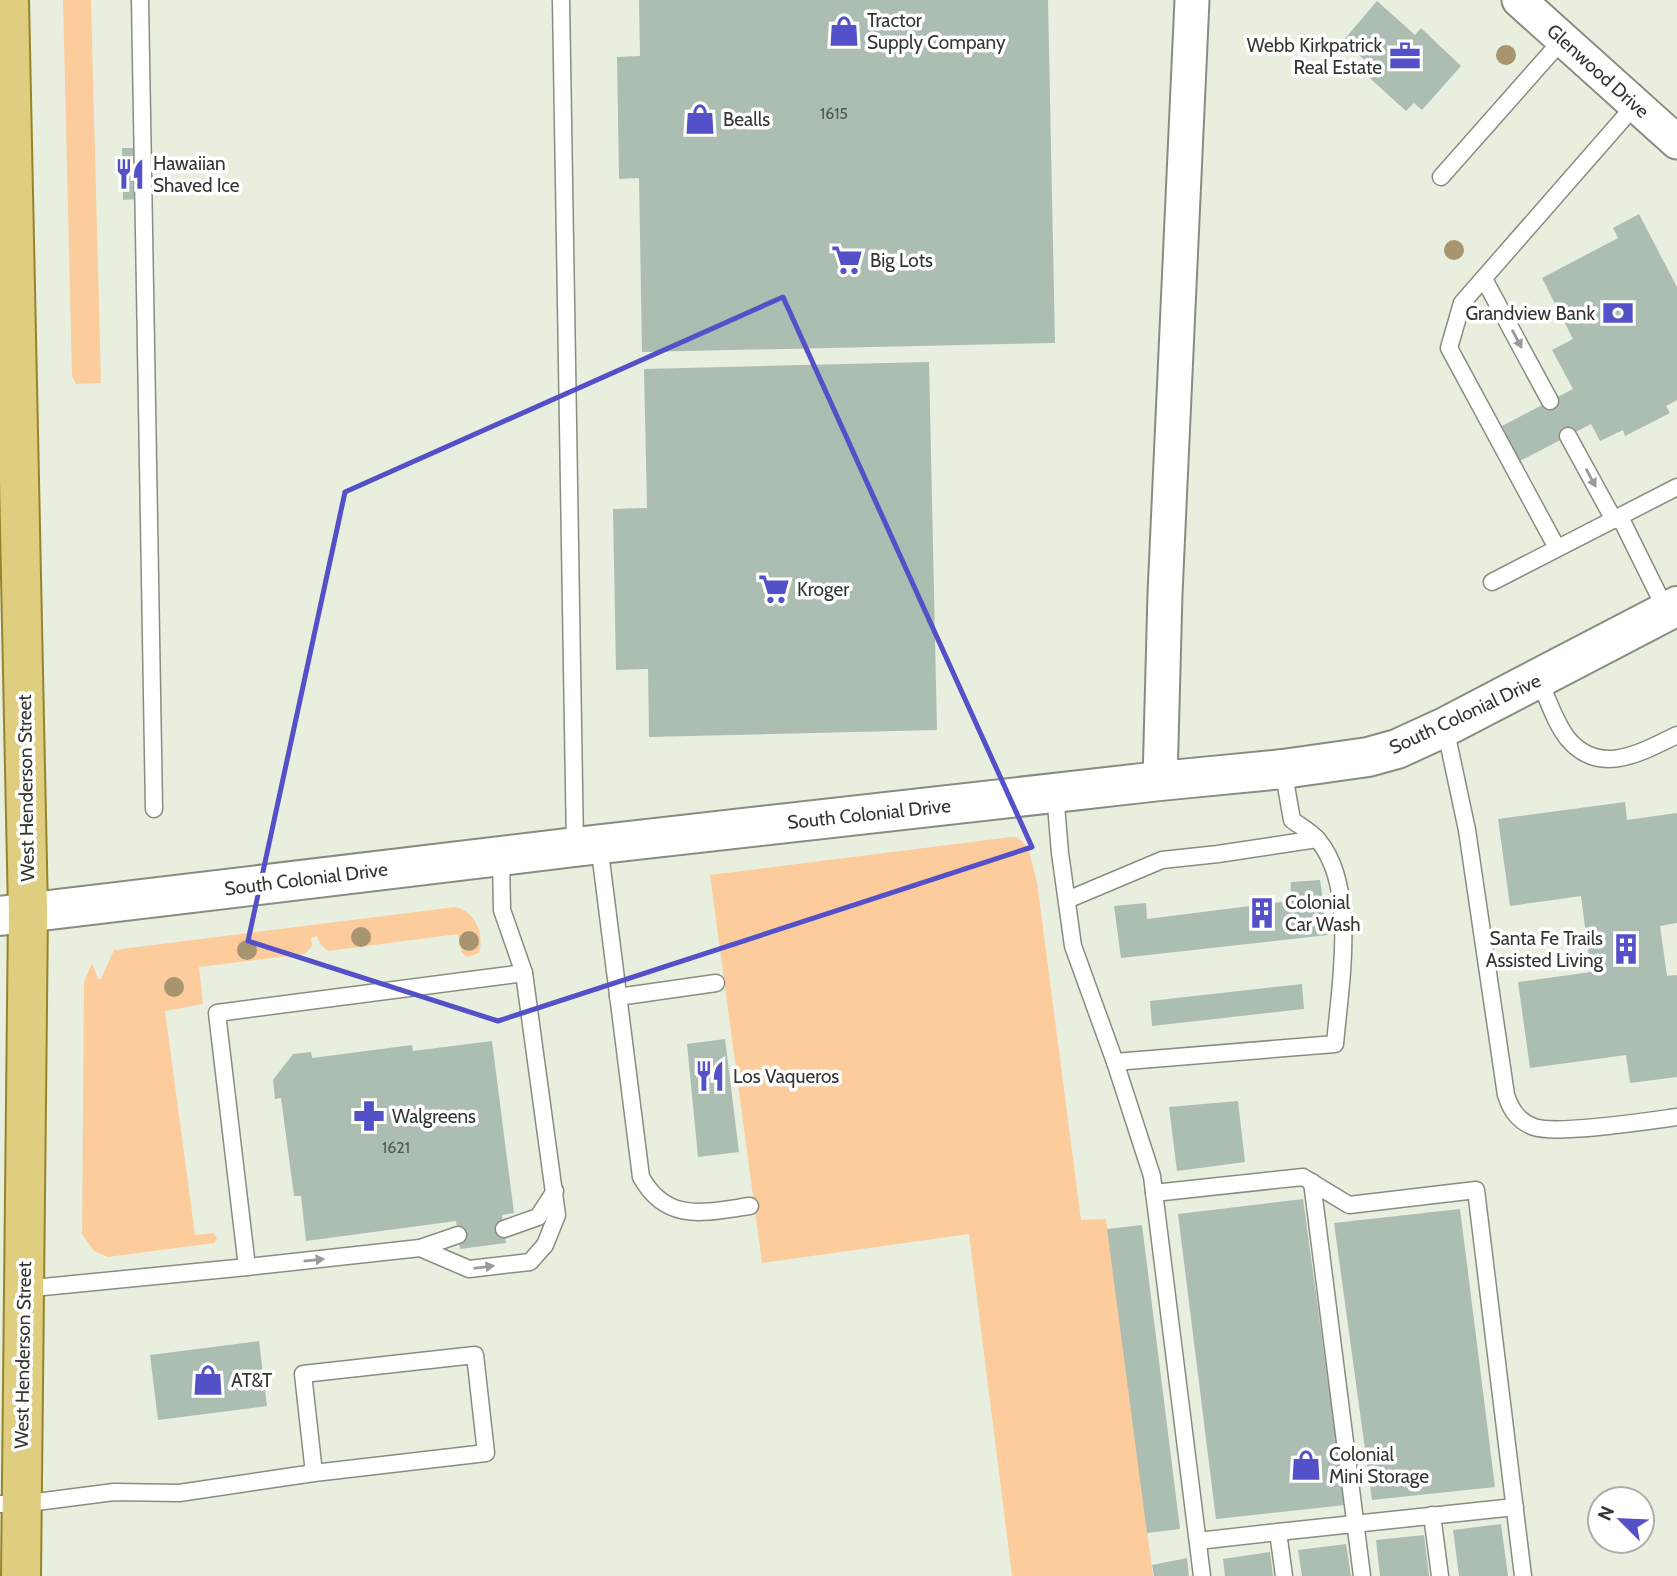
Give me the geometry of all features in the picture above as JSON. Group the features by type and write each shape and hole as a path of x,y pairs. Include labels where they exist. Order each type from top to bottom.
{"main road":[{"name":"West Henderson Street","path":"9,0 6,169 15,629 14,914 23,1289 11,1504 21,1576"}],"street":[{"path":"1160,781 1165,594 1192,0"},
{"name":"Glenwood Drive","path":"1519,0 1677,142"},
{"name":"South Colonial Drive","path":"14,914 587,846 1283,769 1368,757 1397,749 1445,727 1672,609"}],"lane":[{"path":"140,0 154,809"},
{"path":"561,0 587,846 618,996 642,1177 649,1191 661,1203 678,1210 698,1213 750,1206"},
{"path":"1441,177 1563,39"},
{"path":"1557,548 1449,348 1462,303 1636,104"},
{"path":"1484,279 1550,401"},
{"path":"1569,436 1672,609"},
{"path":"1492,582 1677,487"},
{"path":"1539,680 1568,738 1589,755 1611,760 1623,758 1677,735"},
{"path":"1445,727 1467,830 1506,1095 1511,1109 1518,1118 1543,1129 1677,1117"},
{"path":"1115,1062 1335,1044 1345,925 1334,867 1317,839 1292,820 1283,769"},
{"path":"1055,793 1073,946 1152,1176 1202,1576"},
{"path":"1067,900 1162,860 1218,855 1317,839"},
{"path":"420,1248 469,1269 530,1262 545,1245 557,1215 524,973 502,910 500,856"},
{"path":"247,1267 217,1013 524,973"},
{"path":"618,996 716,983"},
{"path":"1154,1194 1303,1177 1349,1205 1476,1190 1523,1576"},
{"path":"1312,1182 1362,1576"},
{"path":"504,1229 538,1217 555,1191"},
{"path":"23,1289 420,1248 458,1235"},
{"path":"11,1504 114,1492 179,1493 314,1473 486,1453 475,1355 303,1374 314,1473"},
{"path":"1198,1541 1515,1507"},
{"path":"1432,1515 1440,1576"},
{"path":"1278,1532 1284,1576"}],"highlighted area":[{"path":"783,297 1032,847 498,1021 248,941 345,492"}],"shaded area":[{"path":"63,0 91,0 101,383 76,384 72,376"},
{"path":"1017,837 1028,847 1037,882 1081,1220 1106,1219 1153,1576 1012,1576 969,1234 762,1263 710,875"},
{"path":"455,907 468,913 477,924 481,938 479,953 467,957 462,953 458,934 328,951 320,944 317,936 311,938 312,946 305,954 199,967 203,1004 165,1011 195,1235 214,1233 217,1239 214,1243 108,1257 94,1251 82,1234 84,982 92,963 98,979 101,979 114,950"}],"building":[{"path":"639,0 1048,0 1055,343 642,352 639,178 619,179 617,57 640,56"},
{"name":"Webb Kirkpatrick Real Estate","path":"1377,1 1415,35 1421,28 1461,66 1422,110 1414,103 1406,111 1362,71 1368,63 1343,41"},
{"name":"Hawaiian Shaved Ice","path":"122,148 138,148 139,199 123,200"},
{"name":"Grandview Bank","path":"1639,214 1677,287 1677,400 1666,406 1670,413 1625,436 1623,430 1600,441 1591,424 1520,461 1502,426 1573,389 1552,350 1573,339 1542,278 1618,238 1613,228"},
{"name":"Kroger","path":"929,362 937,730 649,737 648,669 616,670 613,509 647,508 644,369"},
{"name":"Santa Fe Trails Assisted Living","path":"1625,802 1627,820 1677,813 1677,923 1660,926 1667,976 1677,975 1677,1077 1630,1083 1626,1055 1530,1068 1518,982 1591,972 1581,896 1510,906 1498,819"},
{"name":"Colonial Car Wash","path":"1320,880 1328,935 1121,958 1114,906 1146,903 1147,919 1290,901 1291,882"},
{"path":"1302,984 1304,1009 1152,1026 1150,1001"},
{"name":"Los Vaqueros","path":"725,1039 739,1152 698,1157 687,1044"},
{"name":"Walgreens","path":"492,1041 514,1213 502,1215 506,1243 460,1249 456,1221 306,1241 301,1196 294,1196 281,1098 275,1099 273,1080 293,1054 311,1052 312,1058 412,1045 413,1051"},
{"path":"1238,1101 1245,1162 1177,1171 1169,1107"},
{"path":"1303,1199 1345,1505 1216,1519 1178,1214"},
{"path":"1460,1209 1495,1487 1372,1500 1334,1223"},
{"path":"1142,1225 1180,1529 1147,1533 1107,1229"},
{"name":"AT&T","path":"259,1341 267,1406 158,1420 150,1355"},
{"path":"1501,1524 1508,1576 1459,1576 1453,1530"},
{"path":"1424,1535 1429,1576 1380,1576 1376,1540"},
{"path":"1346,1544 1351,1576 1302,1576 1298,1550"},
{"path":"1270,1552 1273,1576 1225,1576 1223,1559"},
{"path":"1187,1558 1189,1576 1154,1576 1152,1565"}],"place":[{"name":"Tractor Supply Company","path":"844,31"},
{"name":"Webb Kirkpatrick Real Estate","path":"1405,56"},
{"name":"Bealls","path":"700,119"},
{"name":"Hawaiian Shaved Ice","path":"130,174"},
{"name":"Big Lots","path":"847,260"},
{"name":"Grandview Bank","path":"1618,313"},
{"name":"Kroger","path":"774,589"},
{"name":"Colonial Car Wash","path":"1262,913"},
{"name":"Santa Fe Trails Assisted Living","path":"1626,949"},
{"name":"Los Vaqueros","path":"710,1076"},
{"name":"Walgreens","path":"369,1116"},
{"name":"AT&T","path":"208,1380"},
{"name":"Colonial Mini Storage","path":"1306,1465"}]}
